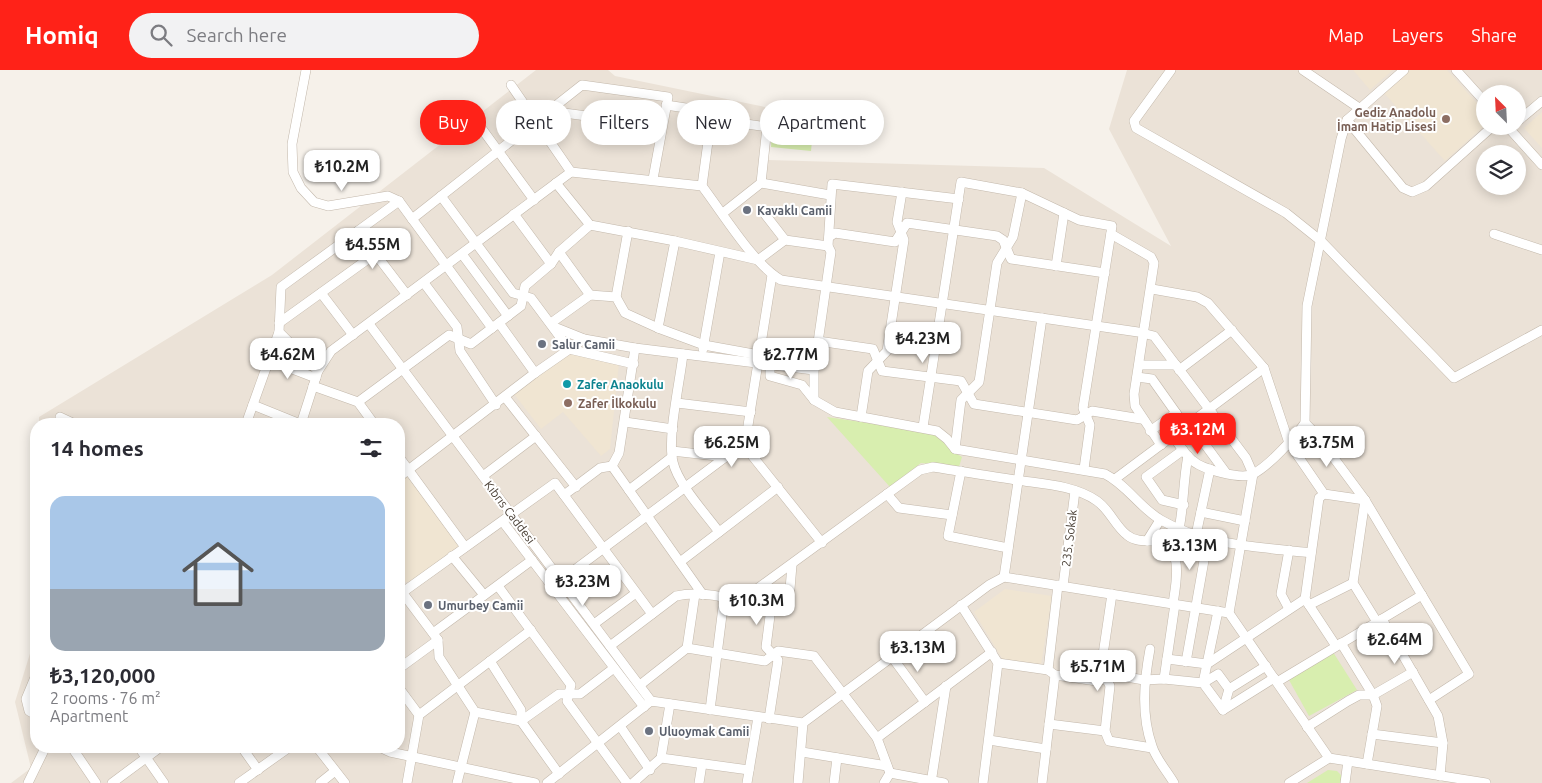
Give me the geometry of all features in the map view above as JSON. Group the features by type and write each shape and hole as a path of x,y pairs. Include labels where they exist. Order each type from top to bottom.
{"street":[{"path":"306,70 292,144 293,172 301,188 314,202 328,206 388,196 399,202 446,267 535,373"},
{"path":"1171,70 1134,121 1136,128 1286,213 1321,241 1454,378 1542,330"},
{"path":"1303,70 1359,108"},
{"path":"1173,436 1193,462 1210,469 1238,476 1253,474 1289,443 1305,423 1307,306 1341,139 1347,120 1404,70"},
{"path":"1456,70 1476,92"},
{"path":"562,100 582,84 668,97 667,101"},
{"path":"511,85 521,100"},
{"path":"1526,114 1542,101"},
{"path":"1347,120 1403,188 1412,192 1426,186 1483,135"},
{"path":"722,213 761,183 767,127 750,125"},
{"path":"486,135 534,200"},
{"path":"1516,135 1542,165"},
{"path":"412,219 506,145"},
{"path":"552,145 571,172"},
{"path":"653,179 659,145"},
{"path":"708,145 702,186 758,260 772,275 781,280 1145,333 1154,336 1246,458 1253,474 1229,613 1329,758 1440,776 1456,781 1486,783"},
{"path":"302,418 316,378 332,351 571,172 653,179 702,186"},
{"path":"923,428 961,182 1022,193 1079,220 1112,226 1083,408 1090,426 1084,469"},
{"path":"556,183 590,225 628,231 758,260 784,240 828,241"},
{"path":"761,183 830,195"},
{"path":"814,400 814,370 831,252 828,241 832,184 959,199"},
{"path":"862,417 868,371 887,351 904,240 897,222 902,192"},
{"path":"955,449 961,400 979,382 997,263 1013,237 1022,193"},
{"path":"441,196 513,293 531,298 553,325 569,349 634,364"},
{"path":"248,418 279,328 281,287 399,202"},
{"path":"764,213 784,240"},
{"path":"1056,266 1064,213"},
{"path":"514,214 551,264"},
{"path":"828,241 835,233 894,242 907,223 997,236 1002,238 1011,259 1105,273"},
{"path":"358,402 449,335 471,344 496,326 521,306 525,286 551,264 559,252 590,225"},
{"path":"358,231 407,295"},
{"path":"628,231 616,297 625,313 658,328 704,345 759,360 770,366 814,370"},
{"path":"1111,234 1151,256 1154,263 1152,289 1134,394 1135,406 1141,419 1160,445"},
{"path":"1494,234 1542,250"},
{"path":"658,328 675,241"},
{"path":"559,252 590,295"},
{"path":"702,357 720,252"},
{"path":"279,328 321,293 375,254"},
{"path":"462,254 508,316"},
{"path":"560,580 726,457 746,438 772,275"},
{"path":"424,282 457,327 460,351 496,405"},
{"path":"1152,289 1197,297 1208,303 1264,368 1289,443 1324,494"},
{"path":"321,293 353,335"},
{"path":"553,325 590,295 616,297"},
{"path":"1004,577 1042,318"},
{"name":"Kıbrıs Caddesi","path":"369,324 640,686 648,704"},
{"path":"553,325 584,339 635,348 702,357 759,360"},
{"path":"279,328 316,378"},
{"path":"1139,365 1178,367 1232,330"},
{"path":"405,472 496,405 535,373 584,339"},
{"path":"818,341 873,349 882,371 961,381 974,404 1077,420 1092,411 1141,419"},
{"path":"612,466 619,453 635,348"},
{"path":"683,354 673,429 672,454 676,470 686,487 720,532"},
{"path":"269,360 316,378 358,402 370,418"},
{"path":"770,366 770,376 802,385 814,400 835,412 937,431 955,449 1105,474 1115,479 1160,520 1179,529 1208,538 1311,553"},
{"path":"1115,479 1264,368"},
{"path":"1137,377 1152,378 1176,413 1188,425 1226,473"},
{"path":"505,397 576,487"},
{"path":"677,403 751,412"},
{"path":"252,405 285,418"},
{"path":"1150,431 1176,413"},
{"path":"625,422 673,429"},
{"path":"1305,423 1316,434 1365,500 1468,674 1429,700"},
{"path":"483,476 536,436"},
{"path":"742,443 822,543"},
{"path":"1184,505 1162,500 1146,477 1185,453"},
{"path":"1179,529 1184,505 1185,453"},
{"path":"629,490 672,454 726,457"},
{"path":"405,466 465,546"},
{"path":"564,495 600,468 612,466"},
{"path":"612,466 680,562 699,595 687,648 640,686"},
{"path":"740,602 887,494 927,467 1018,480 1075,491 1097,501 1126,535 1136,540 1167,546 1176,559 1177,571 1164,679"},
{"path":"1196,535 1210,469"},
{"path":"961,471 948,536 1008,548"},
{"path":"405,587 503,522 555,483 652,614"},
{"path":"680,562 778,488"},
{"name":"235. Sokak","path":"1042,783 1049,724 1051,673 1061,585 1075,491"},
{"path":"887,494 899,508 952,515"},
{"path":"1365,500 1324,494 1319,498 1311,553 1307,602 1373,695 1377,706 1367,764"},
{"path":"1152,514 1162,500"},
{"path":"1365,500 1353,583 1413,672 1438,716 1442,743 1440,776"},
{"path":"1201,512 1245,521"},
{"path":"1147,541 1160,520"},
{"path":"503,522 614,668 648,704"},
{"path":"1186,662 1208,538"},
{"path":"1289,550 1281,594 1289,609"},
{"path":"452,556 484,595"},
{"path":"405,663 484,595 532,560"},
{"path":"769,719 778,660 766,648 771,608 790,589 792,565"},
{"path":"547,783 648,704 670,704 803,724 997,579 1004,577 1229,613"},
{"path":"1167,659 1207,664 1289,609 1353,583"},
{"path":"498,586 571,685 567,701 627,783"},
{"path":"594,624 636,593"},
{"path":"1112,594 1101,668 1110,686 1105,731 1109,741 1152,748"},
{"path":"610,646 676,596 699,595 771,608"},
{"path":"1223,710 1339,645 1422,595"},
{"path":"405,596 435,637 439,657 475,712 521,721 559,694 580,694 614,668"},
{"path":"710,710 724,599"},
{"path":"962,605 998,663 983,783"},
{"path":"1218,611 1204,683 1223,710"},
{"path":"407,783 419,715 531,630"},
{"path":"687,648 765,661 778,651 814,656 877,738 889,770 884,783"},
{"path":"1150,649 1144,680 1147,727 1152,748 1174,783"},
{"path":"877,738 992,652"},
{"path":"892,657 924,702"},
{"path":"490,662 521,710 521,721 559,774"},
{"path":"998,663 1097,680 1115,675 1144,680 1164,679 1204,683 1218,674 1229,689"},
{"path":"1223,710 1229,689 1266,666"},
{"path":"1307,727 1359,695 1373,695 1413,672"},
{"path":"931,782 946,686"},
{"path":"30,690 26,699 30,712"},
{"path":"405,696 419,715"},
{"path":"633,783 662,758 670,704"},
{"path":"457,783 475,712"},
{"path":"748,783 758,717"},
{"path":"798,783 803,724"},
{"path":"1049,724 1105,731"},
{"path":"620,726 650,770"},
{"path":"1372,734 1442,743"},
{"path":"988,740 1046,749"},
{"path":"802,752 889,770 931,782 944,783"},
{"path":"29,783 43,753"},
{"path":"76,753 96,783"},
{"path":"143,753 164,783"},
{"path":"112,783 153,753"},
{"path":"245,753 258,770"},
{"path":"240,783 281,753"},
{"path":"321,753 345,783"},
{"path":"394,753 534,783"},
{"path":"662,758 749,770"},
{"path":"834,783 837,758"},
{"path":"1289,783 1329,758"},
{"path":"1345,783 1348,762"},
{"path":"699,783 702,764"},
{"path":"320,783 335,771"},
{"path":"1418,783 1420,773"}],"shaded area":[{"path":"536,70 608,70 615,76 731,100 677,100 677,145 750,145 750,104 760,106 760,145 767,145 768,160 1044,168 1171,246 1109,129 1127,70 1542,70 1542,783 11,783 31,768 15,702 30,653 30,753 405,753 405,418 39,418 272,275 439,145 486,145 486,109 496,101 496,145 571,145 571,100 497,100"},
{"path":"1353,70 1393,70 1370,90"},
{"name":"Gediz Anadolu İmam Hatip Lisesi","path":"1410,70 1447,70 1476,102 1476,133 1445,161 1384,93"},
{"path":"1542,112 1542,148 1526,130 1526,126"},
{"name":"Zafer İlkokulu","path":"570,352 619,363 610,449 601,456 563,412 541,429 514,394"},
{"path":"405,475 459,543 460,547 412,582 405,582"},
{"path":"1005,589 1052,596 1041,665 1003,660 974,612"}],"green space":[{"path":"771,145 812,145 811,151 771,147"},
{"path":"827,417 937,433 951,450 962,457 959,467 921,463 890,487"},
{"path":"1333,652 1357,690 1309,716 1289,680"},
{"path":"1328,770 1337,771 1341,775 1341,783 1307,783"}],"place":[{"name":"Gediz Anadolu İmam Hatip Lisesi","path":"1446,119"},
{"name":"Kavaklı Camii","path":"747,210"},
{"name":"Salur Camii","path":"542,344"},
{"name":"Zafer Anaokulu","path":"567,384"},
{"name":"Zafer İlkokulu","path":"568,403"},
{"name":"Umurbey Camii","path":"428,605"},
{"name":"Uluoymak Camii","path":"649,731"}]}
